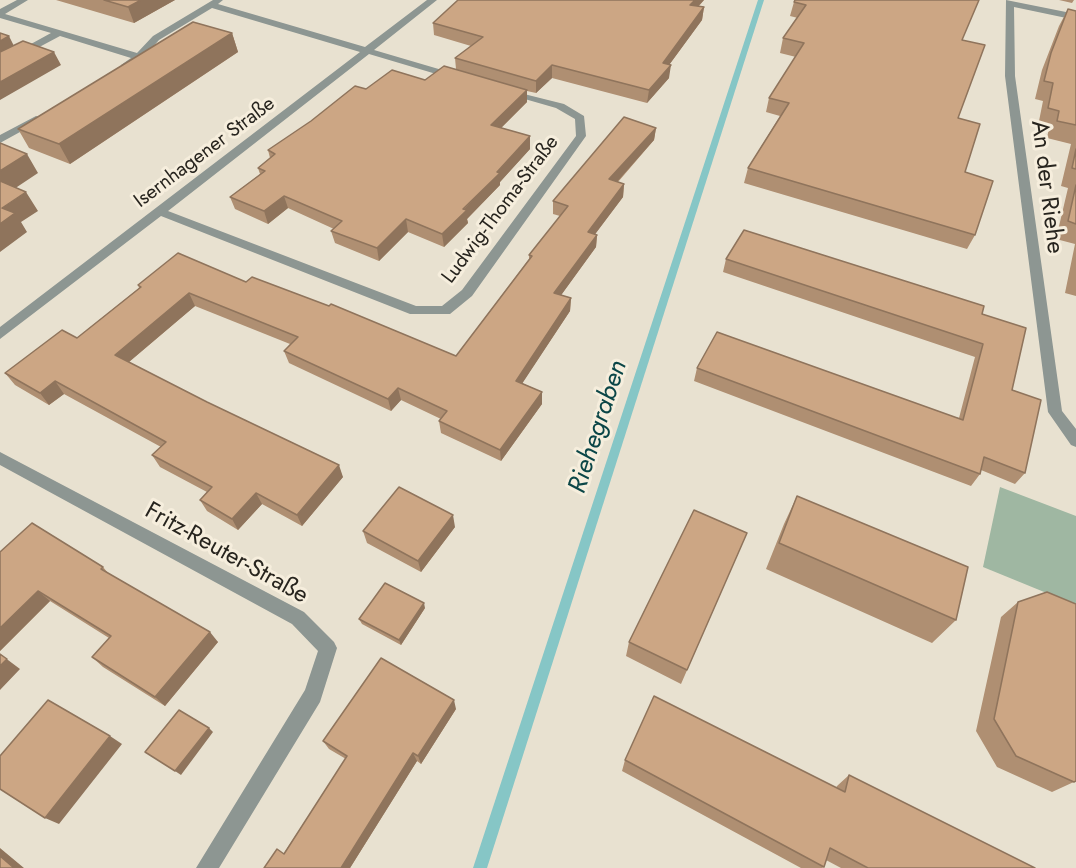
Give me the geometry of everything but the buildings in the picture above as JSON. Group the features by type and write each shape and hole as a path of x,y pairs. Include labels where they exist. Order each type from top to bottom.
{"street":[{"path":"0,14 24,0"},
{"name":"Isernhagener Straße","path":"0,334 433,0"},
{"path":"119,69 139,57 156,38 215,2 470,81"},
{"name":"An der Riehe","path":"1076,17 1010,2 1010,76 1055,412 1076,441"},
{"path":"0,14 139,57"},
{"path":"0,66 61,32"},
{"name":"Ludwig-Thoma-Straße","path":"158,211 416,311 445,311 467,293 581,136 580,118 560,106 493,87"},
{"path":"0,140 50,110"},
{"name":"Fritz-Reuter-Straße","path":"0,458 298,618 328,648 313,695 207,868"}],"green space":[{"path":"1000,487 1076,516 1076,605 983,567"}],"waterway":[{"name":"Riehegraben","path":"480,868 761,0"}]}
